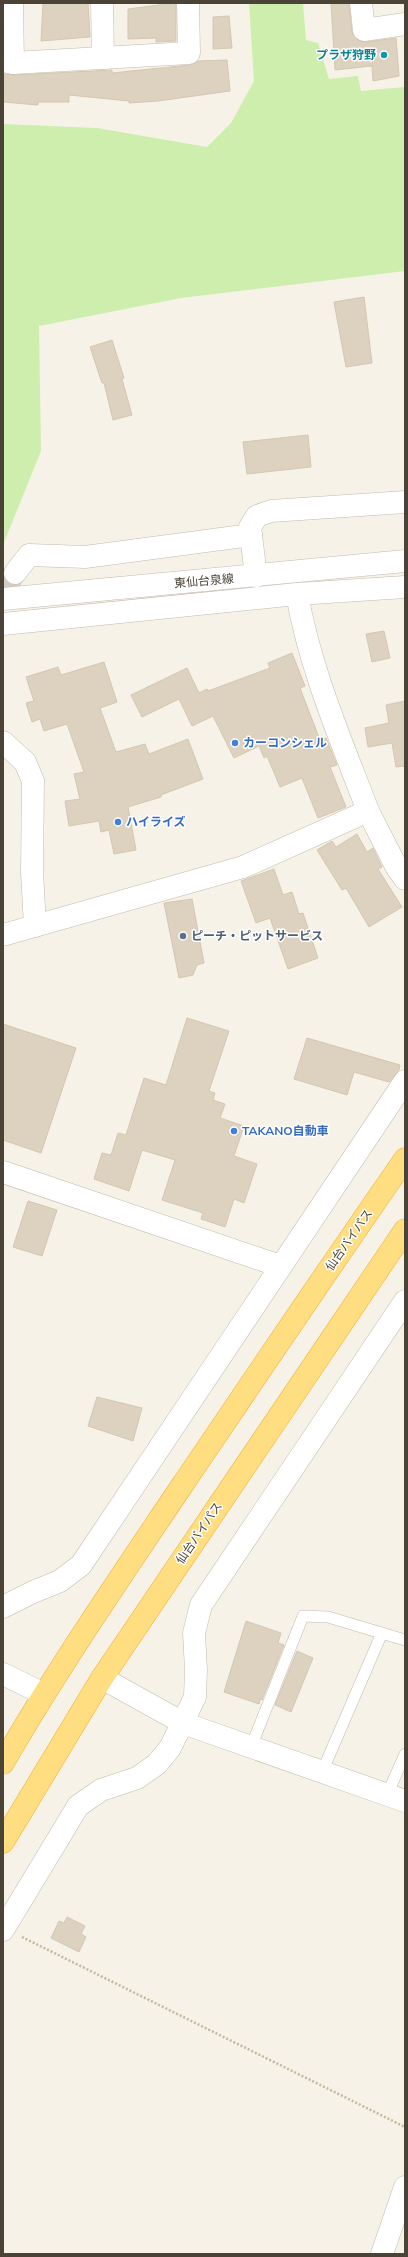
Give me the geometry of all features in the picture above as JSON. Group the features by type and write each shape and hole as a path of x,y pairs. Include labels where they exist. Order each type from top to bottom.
{"highway":[{"name":"仙台バイパス","path":"3,1763 44,1694 290,1326 405,1160"},
{"name":"仙台バイパス","path":"3,1842 102,1678 405,1230"}],"street":[{"path":"12,3 8,62 189,53 188,3"},
{"path":"102,3 103,58"},
{"path":"361,3 364,30 405,24"},
{"path":"256,576 250,527 258,516 271,511 405,502"},
{"path":"15,573 29,555 85,557 250,535"},
{"name":"東仙台泉線","path":"3,599 405,561"},
{"path":"3,624 297,594 405,587"},
{"path":"297,594 305,634 317,674 368,811 397,868 405,879"},
{"path":"3,742 25,762 33,781 32,872 35,926"},
{"path":"3,935 243,867 368,811"},
{"path":"3,1607 60,1581 81,1565 405,1081"},
{"path":"3,1172 280,1266"},
{"path":"4,1929 78,1806 101,1790 137,1778 157,1764 170,1748 195,1697 196,1670 194,1633 201,1605 405,1301"},
{"path":"3,1674 44,1694"},
{"path":"102,1678 183,1723 396,1798"},
{"path":"382,2254 405,2187"}],"lane":[{"path":"251,1747 303,1616 328,1617 405,1640"},
{"path":"322,1772 382,1633"},
{"path":"396,1798 405,1754"}],"path":[{"path":"4,1929 405,2126"}],"green space":[{"path":"249,3 303,3 306,40 318,43 329,79 358,76 361,91 405,87 405,271 181,298 39,326 41,451 3,545 3,124 97,128 207,147 231,123 254,81"}],"building":[{"path":"43,3 88,3 90,37 41,41"},
{"path":"159,3 176,3 176,41 156,42 156,38 128,39 128,9 159,5"},
{"path":"331,3 349,3 352,32 359,41 366,42 396,38 399,76 373,81 372,66 335,70"},
{"path":"229,16 232,48 213,49 213,17"},
{"path":"227,60 230,91 158,101 129,103 129,101 69,95 69,102 38,102 38,105 3,102 3,74 14,75 112,70 112,73 190,65 198,61"},
{"path":"364,297 372,363 346,367 334,302"},
{"path":"112,340 124,378 122,379 132,415 113,420 104,383 102,383 90,347"},
{"path":"308,435 311,467 247,474 243,442"},
{"path":"384,631 390,658 372,662 366,634"},
{"path":"292,653 305,686 300,688 320,740 326,738 337,765 330,767 346,807 318,818 302,778 280,787 267,756 264,758 259,746 234,758 213,716 192,726 179,699 142,717 131,695 187,668 199,693 207,689 208,691 270,668 268,663"},
{"path":"104,662 117,702 100,708 116,752 145,744 149,754 188,739 203,779 161,795 161,797 128,807 136,850 114,854 109,830 101,832 99,821 69,826 65,801 80,799 74,774 84,772 67,724 44,731 40,719 32,722 26,703 34,701 26,677 58,667 61,675"},
{"path":"405,701 405,766 396,767 392,743 368,747 365,728 389,723 386,705"},
{"path":"357,834 367,852 373,848 382,867 378,869 402,907 369,927 346,888 342,890 317,850 332,841 336,847"},
{"path":"274,869 283,895 292,892 299,914 303,913 318,958 288,969 270,918 256,923 241,881"},
{"path":"192,899 204,963 197,965 193,975 179,978 164,903"},
{"path":"187,1018 229,1031 209,1091 215,1093 213,1100 225,1104 220,1118 244,1126 234,1156 257,1164 244,1203 234,1199 225,1227 201,1219 203,1213 162,1200 175,1160 142,1150 129,1191 94,1179 102,1153 111,1155 118,1133 126,1135 144,1078 166,1085"},
{"path":"3,1024 76,1048 41,1153 3,1140"},
{"path":"307,1038 400,1065 399,1070 389,1082 354,1072 347,1095 294,1079"},
{"path":"28,1201 57,1210 42,1256 13,1247"},
{"path":"97,1397 142,1408 133,1441 88,1426"},
{"path":"246,1621 281,1633 278,1643 284,1645 262,1700 260,1699 259,1704 224,1692"},
{"path":"297,1651 313,1658 291,1712 275,1705"},
{"path":"67,1917 85,1926 81,1934 86,1937 79,1952 51,1938 59,1921 64,1923"}],"tunnel":[{"path":"3,593 15,573"}],"place":[{"name":"プラザ狩野","path":"384,55"},
{"name":"カーコンシェル","path":"235,743"},
{"name":"ハイライズ","path":"118,822"},
{"name":"ピーチ・ピットサービス","path":"183,936"},
{"name":"TAKANO自動車","path":"234,1131"}]}
